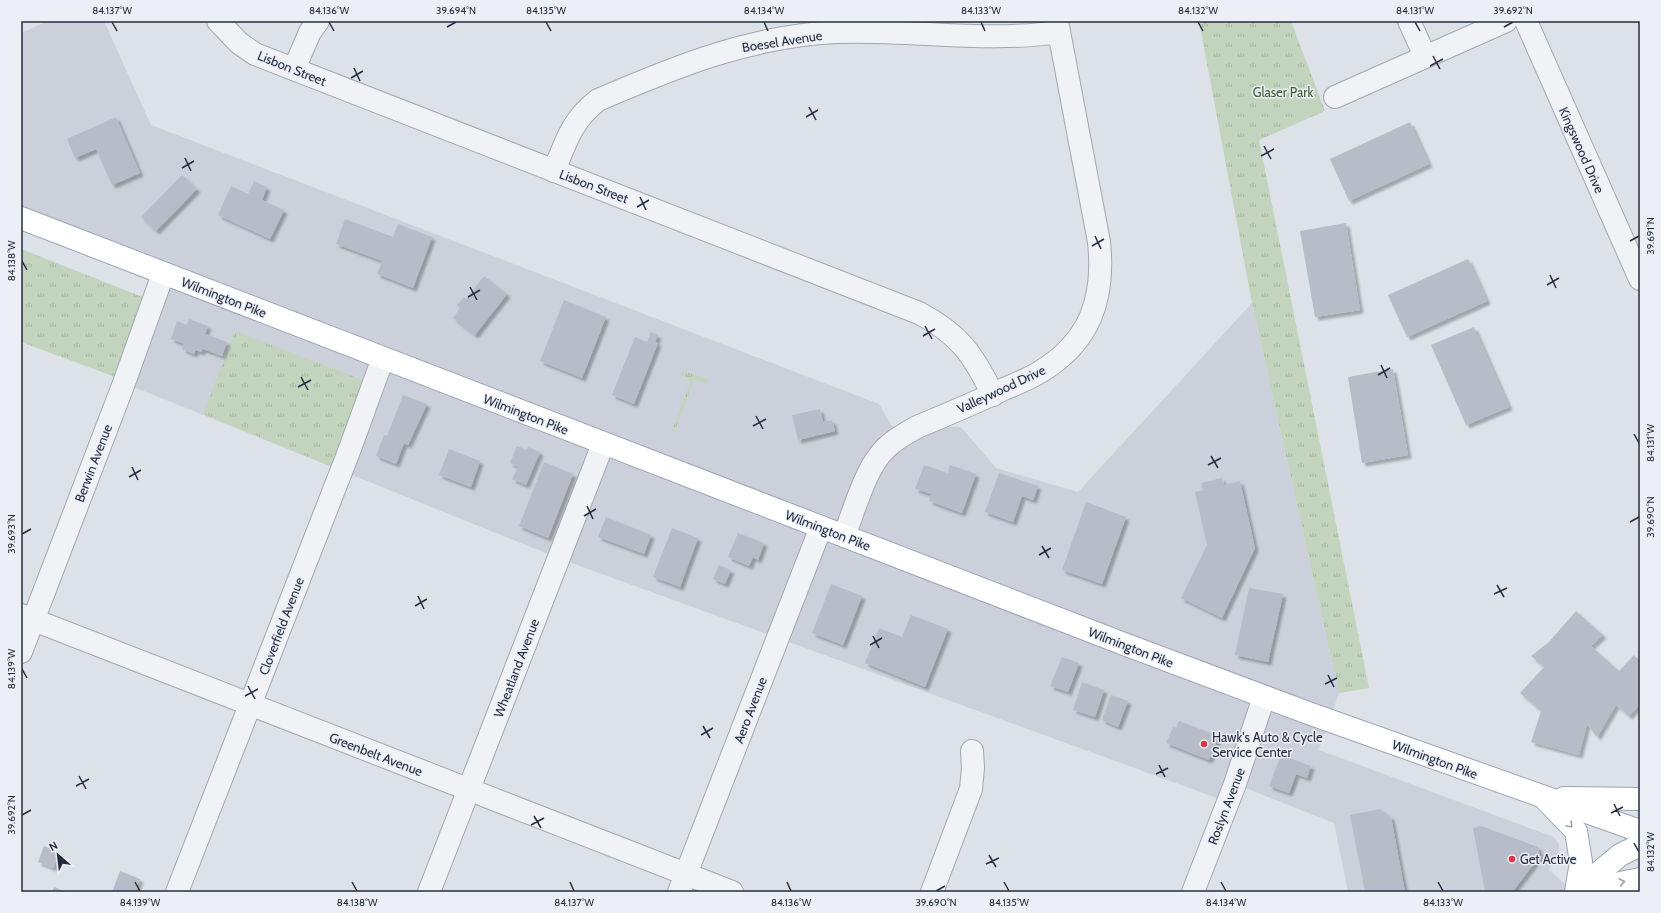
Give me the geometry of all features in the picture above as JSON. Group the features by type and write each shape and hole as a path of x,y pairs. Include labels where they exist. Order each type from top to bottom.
{"main road":[{"name":"Wilmington Pike","path":"21,218 603,444 1264,697 1640,831"},
{"path":"1543,797 1640,799"},
{"path":"1543,797 1576,831 1581,862 1576,892"},
{"path":"1576,892 1620,856 1640,845"},
{"path":"1576,892 1640,879"}],"street":[{"name":"Lisbon Street","path":"218,21 239,43 250,50 294,69 919,313 936,322 954,336 966,348 979,367 992,394"},
{"path":"294,69 310,32 318,21"},
{"path":"1409,21 1425,56"},
{"path":"1335,96 1506,21"},
{"name":"Kingswood Drive","path":"1526,21 1640,279"},
{"name":"Boesel Avenue","path":"554,171 576,120 585,110 598,100 660,73 706,56 749,45 834,32 1035,36 1058,27"},
{"name":"Valleywood Drive","path":"844,536 872,466 886,448 901,436 917,427 1039,373 1059,360 1076,343 1087,327 1095,307 1100,283 1101,265 1099,242 1058,27"},
{"name":"Berwin Avenue","path":"21,652 27,617 124,383 163,274"},
{"name":"Cloverfield Avenue","path":"177,892 348,454 383,358"},
{"name":"Wheatland Avenue","path":"429,892 603,444"},
{"name":"Aero Avenue","path":"683,883 821,527"},
{"name":"Greenbelt Avenue","path":"27,617 469,790 683,883 732,892"},
{"name":"Roslyn Avenue","path":"1193,892 1235,784 1264,697"},
{"path":"932,892 971,788 973,768 972,750"}],"shaded area":[{"path":"48,21 104,21 151,125 879,404 892,426 961,427 996,468 1078,492 1252,303 1339,693 1319,750 1554,837 1559,844 1559,852 1549,870 1574,892 1348,892 1334,823 1235,784 1228,802 558,558 124,383 163,274 21,219 21,33"}],"green space":[{"name":"Glaser Park","path":"1199,21 1291,21 1325,111 1259,140 1369,688 1339,693 1252,303"},
{"path":"1313,90 1321,111 1300,120 1291,99"},
{"path":"21,249 145,298 118,378 21,342"},
{"path":"235,331 368,382 335,468 203,414"},
{"path":"686,371 707,379 708,384 694,380 674,434 672,431 691,380 681,375 682,372"}],"building":[{"path":"116,117 140,173 112,185 96,149 75,158 67,139"},
{"path":"1410,122 1429,164 1349,201 1330,159"},
{"path":"182,175 197,189 156,231 141,217"},
{"path":"254,181 267,187 262,200 284,210 270,239 218,215 231,186 248,194"},
{"path":"345,219 393,237 398,224 432,237 413,288 377,274 382,261 336,244"},
{"path":"1346,223 1360,310 1315,317 1300,231"},
{"path":"1468,259 1487,301 1407,337 1388,295"},
{"path":"484,276 507,294 475,335 453,318 460,308 457,305 464,297 466,299"},
{"path":"564,300 606,317 582,378 540,361"},
{"path":"189,319 208,326 205,334 227,342 222,356 203,349 201,352 195,350 194,354 182,349 184,344 171,339 177,321 187,325"},
{"path":"1474,327 1509,407 1466,425 1431,345"},
{"path":"651,332 658,335 655,342 658,343 634,404 612,395 635,337 647,342"},
{"path":"1393,369 1408,455 1362,463 1348,377"},
{"path":"403,395 427,404 408,445 404,443 396,464 376,456 384,435 387,436"},
{"path":"820,409 823,422 832,420 835,431 798,440 792,415"},
{"path":"517,446 527,450 528,447 540,452 526,485 512,479 518,467 510,463"},
{"path":"449,449 480,461 471,487 439,475"},
{"path":"544,462 573,474 548,538 519,526"},
{"path":"924,465 948,473 950,465 976,474 962,513 929,501 931,494 915,489"},
{"path":"999,473 1038,486 1033,500 1022,496 1013,522 985,512"},
{"path":"1222,478 1224,485 1240,481 1255,548 1222,618 1181,598 1207,545 1195,492 1203,490 1201,483"},
{"path":"1086,502 1126,517 1102,584 1062,570"},
{"path":"606,517 651,535 644,554 598,537"},
{"path":"672,528 698,538 680,587 653,577"},
{"path":"738,533 764,543 758,560 753,557 749,566 728,557"},
{"path":"719,565 731,570 725,584 713,579"},
{"path":"831,584 862,596 843,645 812,633"},
{"path":"1249,588 1283,594 1268,662 1235,655"},
{"path":"1576,611 1603,635 1591,646 1619,671 1634,655 1640,661 1640,704 1629,716 1616,705 1597,737 1587,724 1579,755 1531,742 1541,711 1520,693 1544,667 1531,656 1549,642"},
{"path":"911,615 948,629 925,687 865,663 879,628 902,637"},
{"path":"1062,657 1079,663 1068,692 1050,686"},
{"path":"1082,682 1104,690 1095,717 1073,710"},
{"path":"1111,695 1128,701 1118,727 1102,720"},
{"path":"1179,721 1219,736 1209,760 1166,743 1173,727 1176,728"},
{"path":"1281,755 1311,766 1307,778 1296,774 1289,793 1269,786"},
{"path":"1380,809 1391,817 1405,892 1365,892 1350,815"},
{"path":"1481,826 1538,847 1540,856 1512,892 1485,892 1473,828"},
{"path":"44,846 59,852 53,868 38,862"},
{"path":"120,871 140,879 135,892 112,892"},
{"path":"54,887 66,892 52,892"}],"place":[{"name":"Hawk's Auto & Cycle Service Center","path":"1204,744"},
{"name":"Get Active","path":"1512,859"}]}
